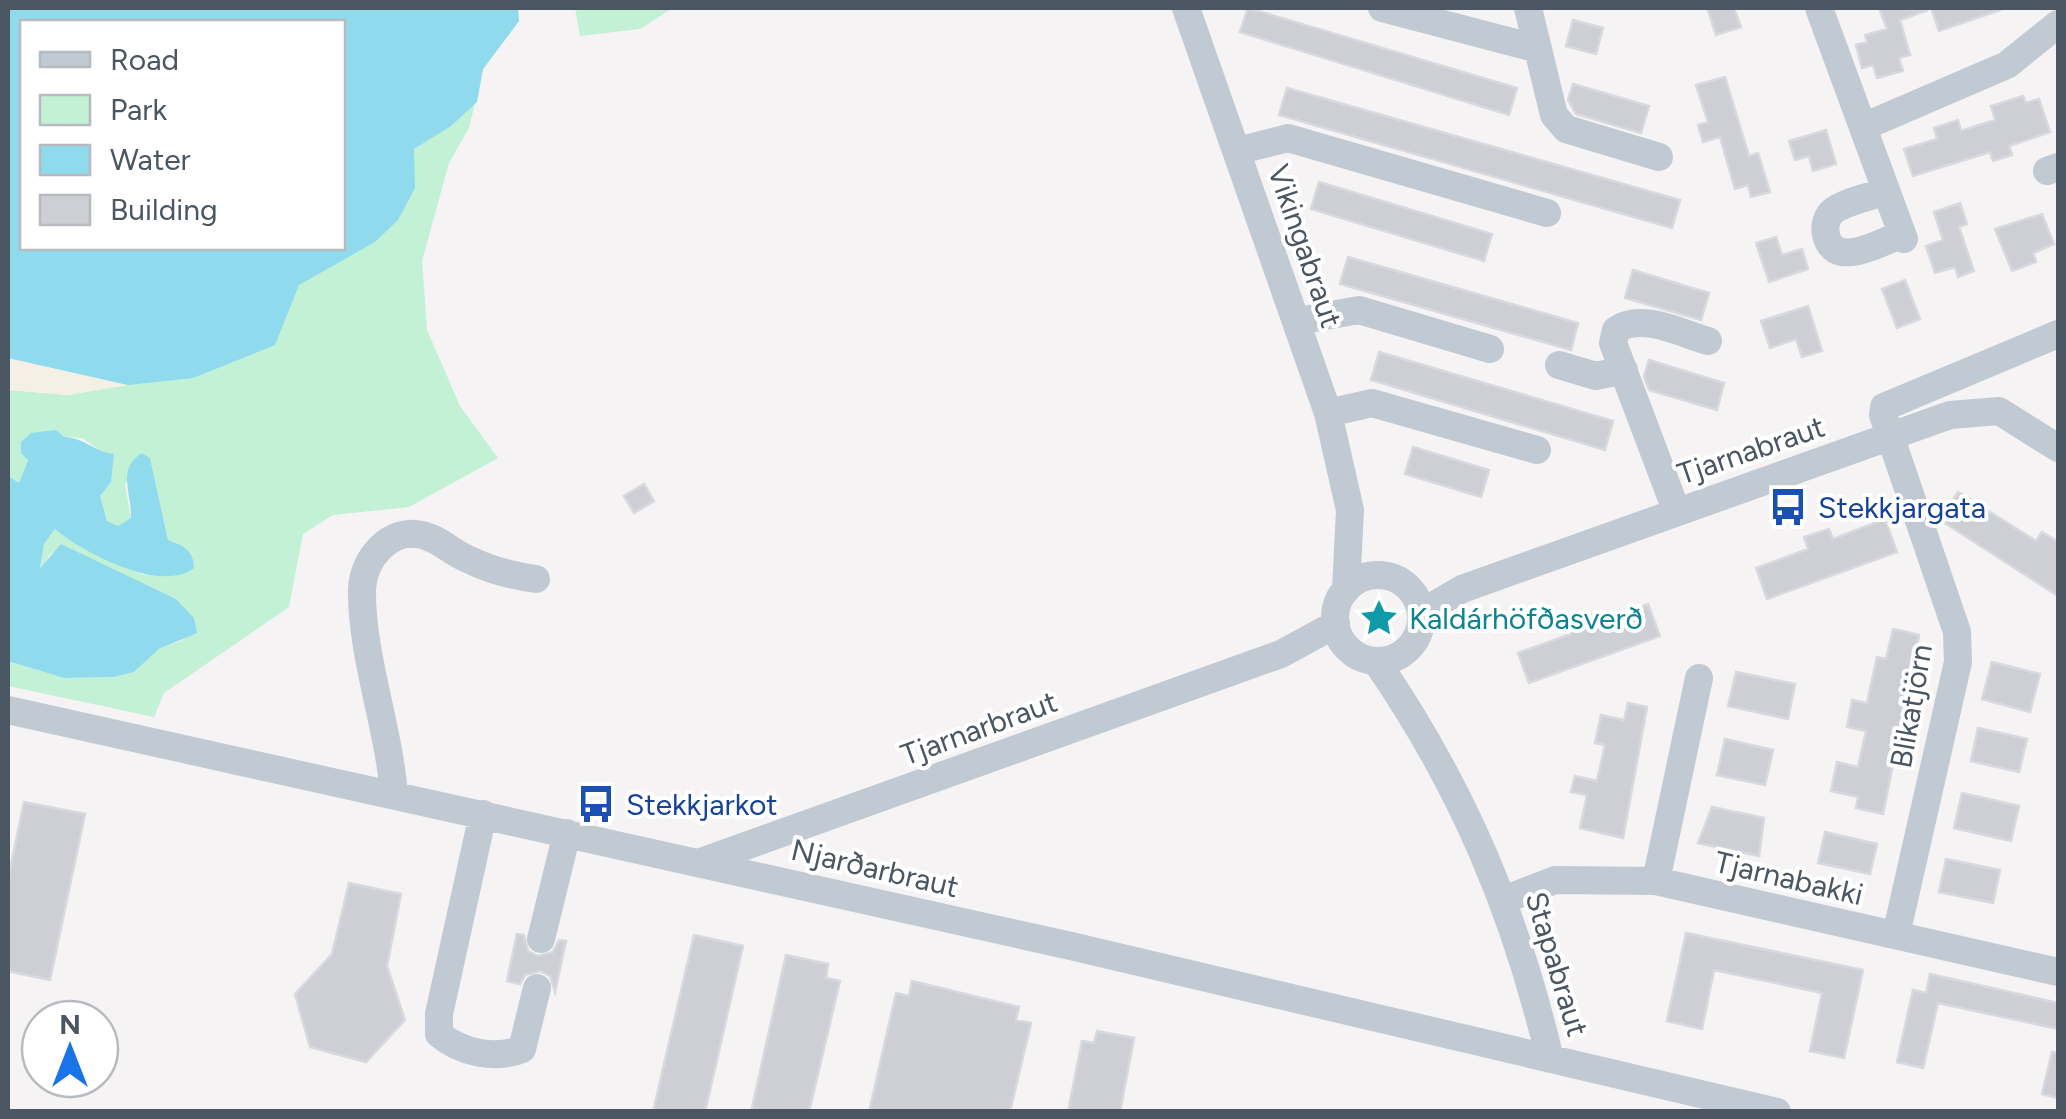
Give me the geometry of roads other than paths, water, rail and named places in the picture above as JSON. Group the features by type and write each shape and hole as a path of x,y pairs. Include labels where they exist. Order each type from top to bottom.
{"street":[{"name":"Vikingabraut","path":"1186,8 1298,321 1328,413 1350,510 1374,558 1407,593"},
{"path":"1382,8 1538,49"},
{"path":"1528,8 1554,115 1566,129 1659,157"},
{"path":"1820,8 1903,236 1850,254 1836,250 1826,238 1826,223 1834,211 1886,191"},
{"path":"1863,127 2007,64 2058,24"},
{"path":"1237,151 1288,138 1547,213"},
{"path":"1298,321 1359,310 1490,350"},
{"path":"1676,510 1613,343 1616,330 1627,322 1640,321 1708,341"},
{"path":"1890,437 1883,416 1892,402 2001,362 2058,334"},
{"path":"1559,365 1596,376 1624,370"},
{"path":"1328,413 1372,403 1537,450"},
{"name":"Tjarnabraut","path":"1407,593 1462,588 1950,416 1986,409 2017,419 2058,448"},
{"name":"Blikatjörn","path":"1890,437 1957,632 1958,662 1896,935"},
{"name":"Vikingabraut","path":"1346,590 1350,510"},
{"path":"394,795 391,756 364,613 362,585 373,554 394,536 422,534 471,561 536,579"},
{"path":"1366,577 1407,593 1420,626 1408,650 1376,661 1341,635 1340,600 1346,590 1366,577"},
{"name":"Tjarnarbraut","path":"699,862 1341,635"},
{"name":"Stapabraut","path":"1408,650 1426,733"},
{"name":"Stapabraut","path":"1376,661 1426,733 1506,899 1550,1058 1777,1112"},
{"path":"1656,881 1699,678"},
{"name":"Njarðarbraut","path":"8,710 699,862 1550,1058"},
{"path":"483,814 439,1014 439,1034 450,1043 475,1052 506,1056 522,1048 537,988"},
{"path":"541,939 568,833"},
{"name":"Tjarnabakki","path":"1506,899 1555,880 1656,881 2058,972"}],"water":[{"path":"8,8 518,8 519,21 483,69 477,102 451,126 414,149 415,188 398,220 375,242 299,285 275,345 193,378 128,385 8,358"},
{"path":"56,430 64,437 114,454 111,482 100,496 107,521 118,526 131,518 129,467 142,453 150,458 168,540 192,557 194,568 179,575 162,576 122,567 55,529 44,544 40,568 61,544 176,599 194,618 197,633 159,649 134,672 114,677 64,678 8,661 8,476 19,483 28,460 21,453 21,442 31,433"}],"place":[{"name":"Stekkjargata","path":"1788,507"},
{"name":"Kaldárhöfðasverð","path":"1379,618"},
{"name":"Stekkjarkot","path":"596,804"}]}
